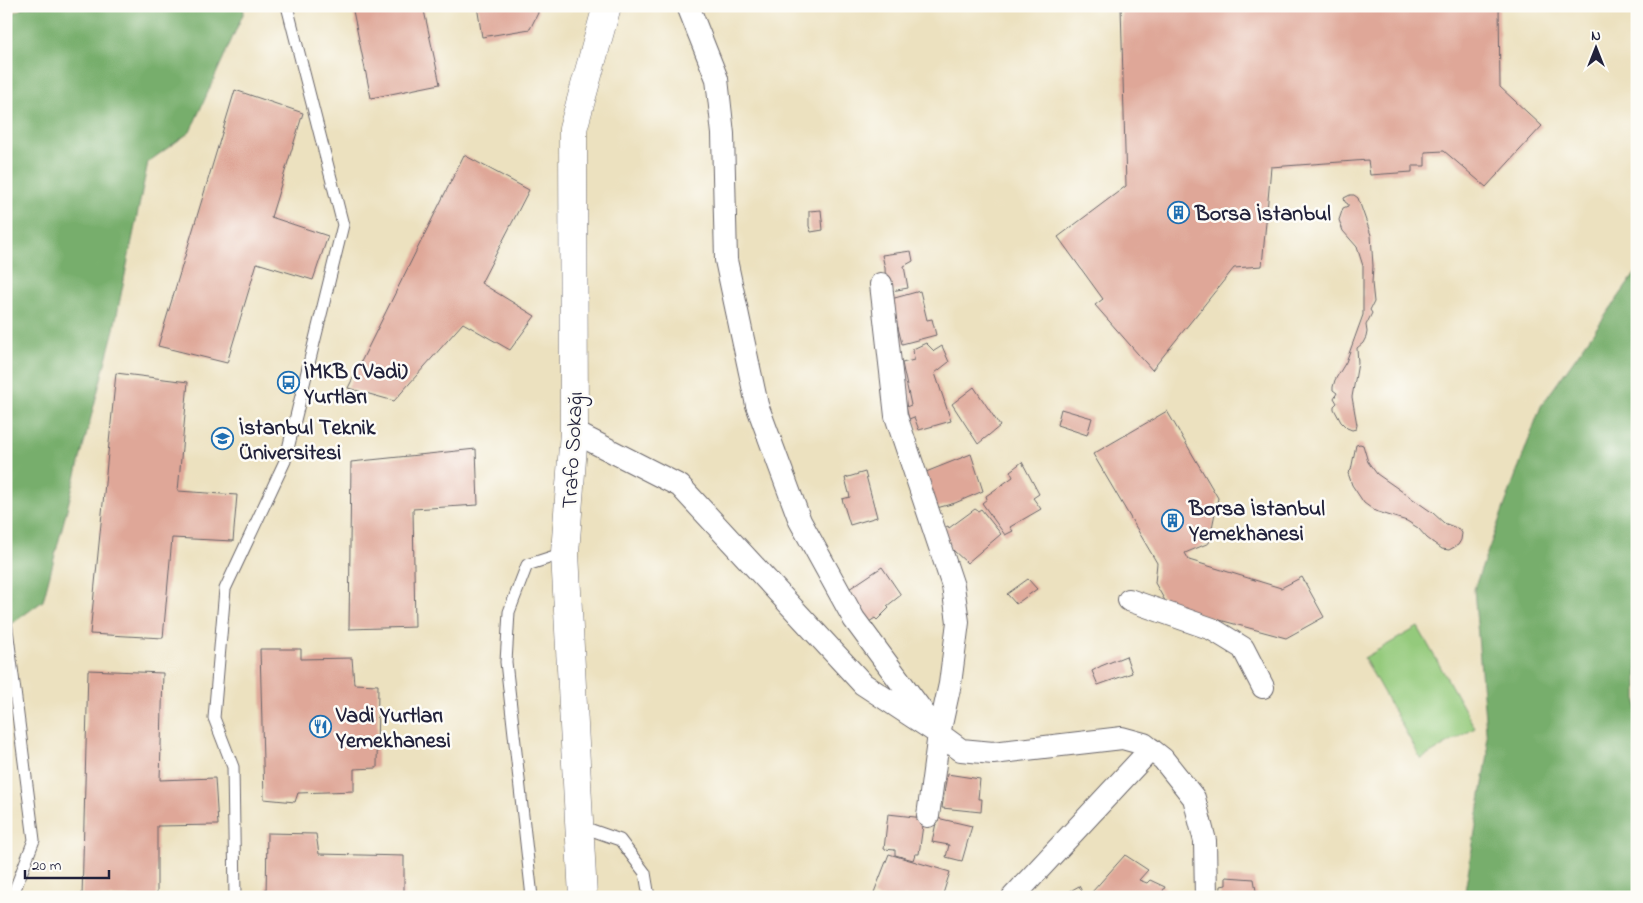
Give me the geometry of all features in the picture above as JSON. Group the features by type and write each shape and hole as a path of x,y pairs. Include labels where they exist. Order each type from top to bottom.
{"street":[{"name":"Trafo Sokağı","path":"583,897 565,553 574,432 574,129 607,6"},
{"path":"688,6 717,79 723,134 726,260 758,405 800,521 854,619 939,734"},
{"path":"881,284 896,416 953,586 958,622 950,684 939,734 928,816"},
{"path":"574,432 680,486 863,684 961,750 993,754 1122,738 1144,744 1151,749 1163,758 1194,798 1206,841 1206,897"},
{"path":"1129,600 1212,629 1243,648 1263,687"},
{"path":"1021,894 1151,749"}],"lane":[{"path":"235,897 233,767 214,718 225,589 285,461 343,225 287,6"},
{"path":"532,897 506,662 509,612 527,565 565,553"},
{"path":"6,621 34,840 12,897"},
{"path":"579,825 620,840 645,873 649,897"}],"green space":[{"path":"27,6 243,6 244,12 190,132 148,162 114,329 43,601 6,628 6,17"},
{"path":"1637,271 1637,897 1464,897 1488,754 1474,589 1541,406"},
{"path":"1418,627 1475,728 1421,759 1364,658"}],"building":[{"path":"352,6 423,6 440,84 371,98"},
{"path":"477,6 537,6 538,13 530,29 482,37"},
{"name":"Borsa İstanbul","path":"1121,6 1499,6 1500,87 1542,126 1486,187 1444,151 1425,152 1425,166 1412,166 1412,172 1370,175 1368,160 1271,167 1262,266 1234,268 1152,370 1095,305 1103,299 1058,237 1126,186"},
{"path":"235,90 303,113 271,217 328,236 313,280 257,263 227,363 158,346"},
{"path":"464,155 529,190 481,283 535,316 510,350 463,323 394,401 348,388"},
{"path":"1350,195 1358,198 1371,235 1374,302 1370,310 1372,313 1366,325 1366,337 1357,348 1358,363 1352,397 1357,425 1356,429 1352,430 1341,422 1334,409 1337,403 1334,398 1337,393 1333,390 1335,380 1346,362 1363,315 1363,266 1357,247 1343,231 1339,220 1343,208 1348,206 1344,198"},
{"path":"821,210 823,230 811,232 809,211"},
{"path":"911,251 913,261 904,266 908,288 886,292 885,268 882,255"},
{"path":"920,291 927,320 932,319 936,335 902,344 891,299"},
{"path":"926,343 934,351 942,346 949,362 935,373 951,421 919,430 914,417 909,419 906,407 911,405 902,363 914,360 913,349"},
{"path":"116,373 188,382 178,491 237,495 233,541 172,538 163,638 90,634"},
{"path":"974,387 1000,426 978,444 952,404"},
{"path":"1061,409 1092,418 1087,435 1057,425"},
{"name":"Borsa İstanbul Yemekhanesi","path":"1167,411 1218,498 1209,543 1185,553 1189,560 1281,588 1302,577 1324,617 1286,638 1168,606 1155,583 1157,563 1093,454"},
{"path":"1356,445 1363,445 1368,462 1377,474 1433,513 1444,523 1459,529 1462,533 1458,545 1449,550 1442,549 1407,521 1375,511 1364,503 1352,485 1348,473 1351,470"},
{"path":"476,449 478,505 413,509 415,627 349,629 351,462"},
{"path":"971,454 983,491 955,503 933,509 921,474"},
{"path":"1022,462 1039,494 1033,498 1041,509 1010,527 1013,531 1005,535 982,503 987,499 986,496 1013,477 1010,471"},
{"path":"865,472 877,517 850,525 842,499 850,497 845,478"},
{"path":"975,509 978,511 981,509 1001,534 967,563 953,550 951,551 944,528 948,526 949,528"},
{"path":"882,567 901,595 887,606 889,608 877,620 875,618 869,622 849,589"},
{"path":"1028,579 1037,589 1016,604 1007,594"},
{"name":"Vadi Yurtları Yemekhanesi","path":"260,649 301,649 301,659 352,658 354,684 378,685 377,768 354,769 354,791 298,793 295,802 264,799"},
{"path":"1126,656 1132,673 1098,685 1092,671"},
{"path":"88,670 163,673 160,780 215,778 218,825 157,826 157,897 82,897"},
{"path":"947,774 980,779 978,799 982,799 981,812 942,808"},
{"path":"888,814 924,818 919,854 915,854 913,860 895,855 895,850 884,849"},
{"path":"937,818 972,826 962,861 946,857 949,845 932,842"},
{"path":"267,833 316,834 319,854 404,856 404,897 266,897"},
{"path":"889,854 950,872 942,897 880,897 873,895"},
{"path":"1125,855 1148,870 1139,880 1147,883 1150,880 1165,887 1160,897 1098,897 1092,892"},
{"path":"1226,877 1254,879 1257,897 1220,897 1221,886 1226,885"},
{"path":"1079,886 1085,897 1060,897"}],"place":[{"name":"Borsa İstanbul","path":"1179,212"},
{"name":"İMKB (Vadi) Yurtları","path":"288,383"},
{"name":"İstanbul Teknik Üniversitesi","path":"223,439"},
{"name":"Borsa İstanbul Yemekhanesi","path":"1173,520"},
{"name":"Vadi Yurtları Yemekhanesi","path":"320,727"}]}
